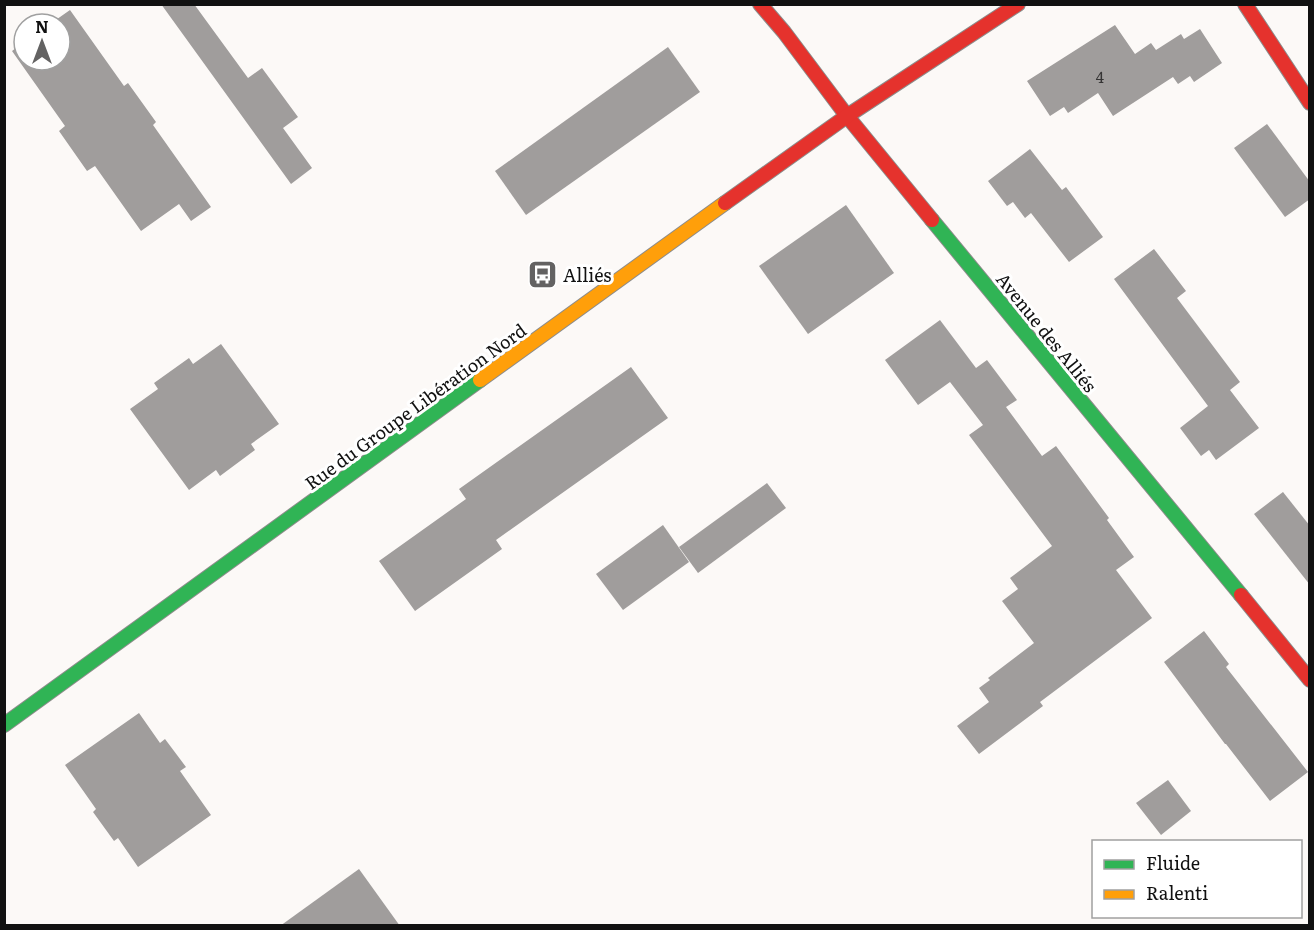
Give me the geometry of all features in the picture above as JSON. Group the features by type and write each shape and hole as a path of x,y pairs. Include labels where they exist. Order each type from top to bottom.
{"street":[{"name":"Avenue des Alliés","path":"760,4 847,116 1310,680"},
{"name":"Rue du Groupe Libération Nord","path":"4,725 847,116 1018,4"},
{"path":"1245,4 1310,103"}],"building":[{"path":"161,4 194,4 248,78 262,68 298,117 283,128 312,168 291,184"},
{"path":"72,13 124,86 128,83 156,122 153,125 211,207 191,221 179,204 141,231 95,166 87,171 59,131 65,126 27,72 72,72"},
{"path":"1115,25 1135,54 1151,43 1156,50 1181,34 1184,39 1200,29 1222,63 1194,82 1190,76 1178,84 1173,77 1113,116 1098,93 1068,113 1064,107 1050,116 1027,81"},
{"path":"668,47 700,92 526,215 495,171"},
{"path":"1267,124 1310,182 1310,199 1285,217 1234,148"},
{"path":"1030,149 1062,190 1066,187 1103,237 1069,262 1031,213 1025,218 1013,202 1007,206 988,181"},
{"path":"846,205 894,273 808,334 759,266"},
{"path":"1154,249 1186,291 1177,298 1240,382 1230,390 1259,428 1216,460 1209,450 1201,456 1180,428 1208,406 1114,279"},
{"path":"940,320 976,368 987,360 1017,400 1006,407 1042,456 1056,446 1109,518 1107,520 1134,557 1116,570 1152,618 1040,702 1043,706 979,754 957,726 989,702 979,688 990,680 988,678 1034,643 1002,601 1018,589 1010,578 1052,546 969,435 983,425 950,382 918,405 885,360"},
{"path":"221,344 279,424 251,444 255,450 220,476 216,470 189,490 130,409 158,389 154,383 189,358 193,364"},
{"path":"631,367 668,418 496,540 502,549 415,611 379,561 466,499 459,489"},
{"path":"767,483 786,508 698,573 679,547"},
{"path":"1283,492 1310,526 1310,585 1254,514"},
{"path":"663,525 689,562 623,610 596,574"},
{"path":"1204,631 1229,664 1226,667 1308,772 1270,801 1164,662"},
{"path":"139,713 160,743 165,739 186,767 180,771 211,815 138,867 118,838 114,841 93,812 96,809 65,765"},
{"path":"1168,780 1191,811 1161,835 1136,803"},
{"path":"359,869 400,926 280,926"}],"traffic: fast":[{"path":"932,220 1241,595"},
{"path":"4,725 480,380"}],"traffic: slow":[{"path":"480,380 725,203"}],"traffic: jam":[{"path":"760,4 932,220"},
{"path":"725,203 847,116 1018,4"},
{"path":"1245,4 1310,103"},
{"path":"1241,595 1310,680"}],"place":[{"name":"Alliés","path":"542,274"}]}
